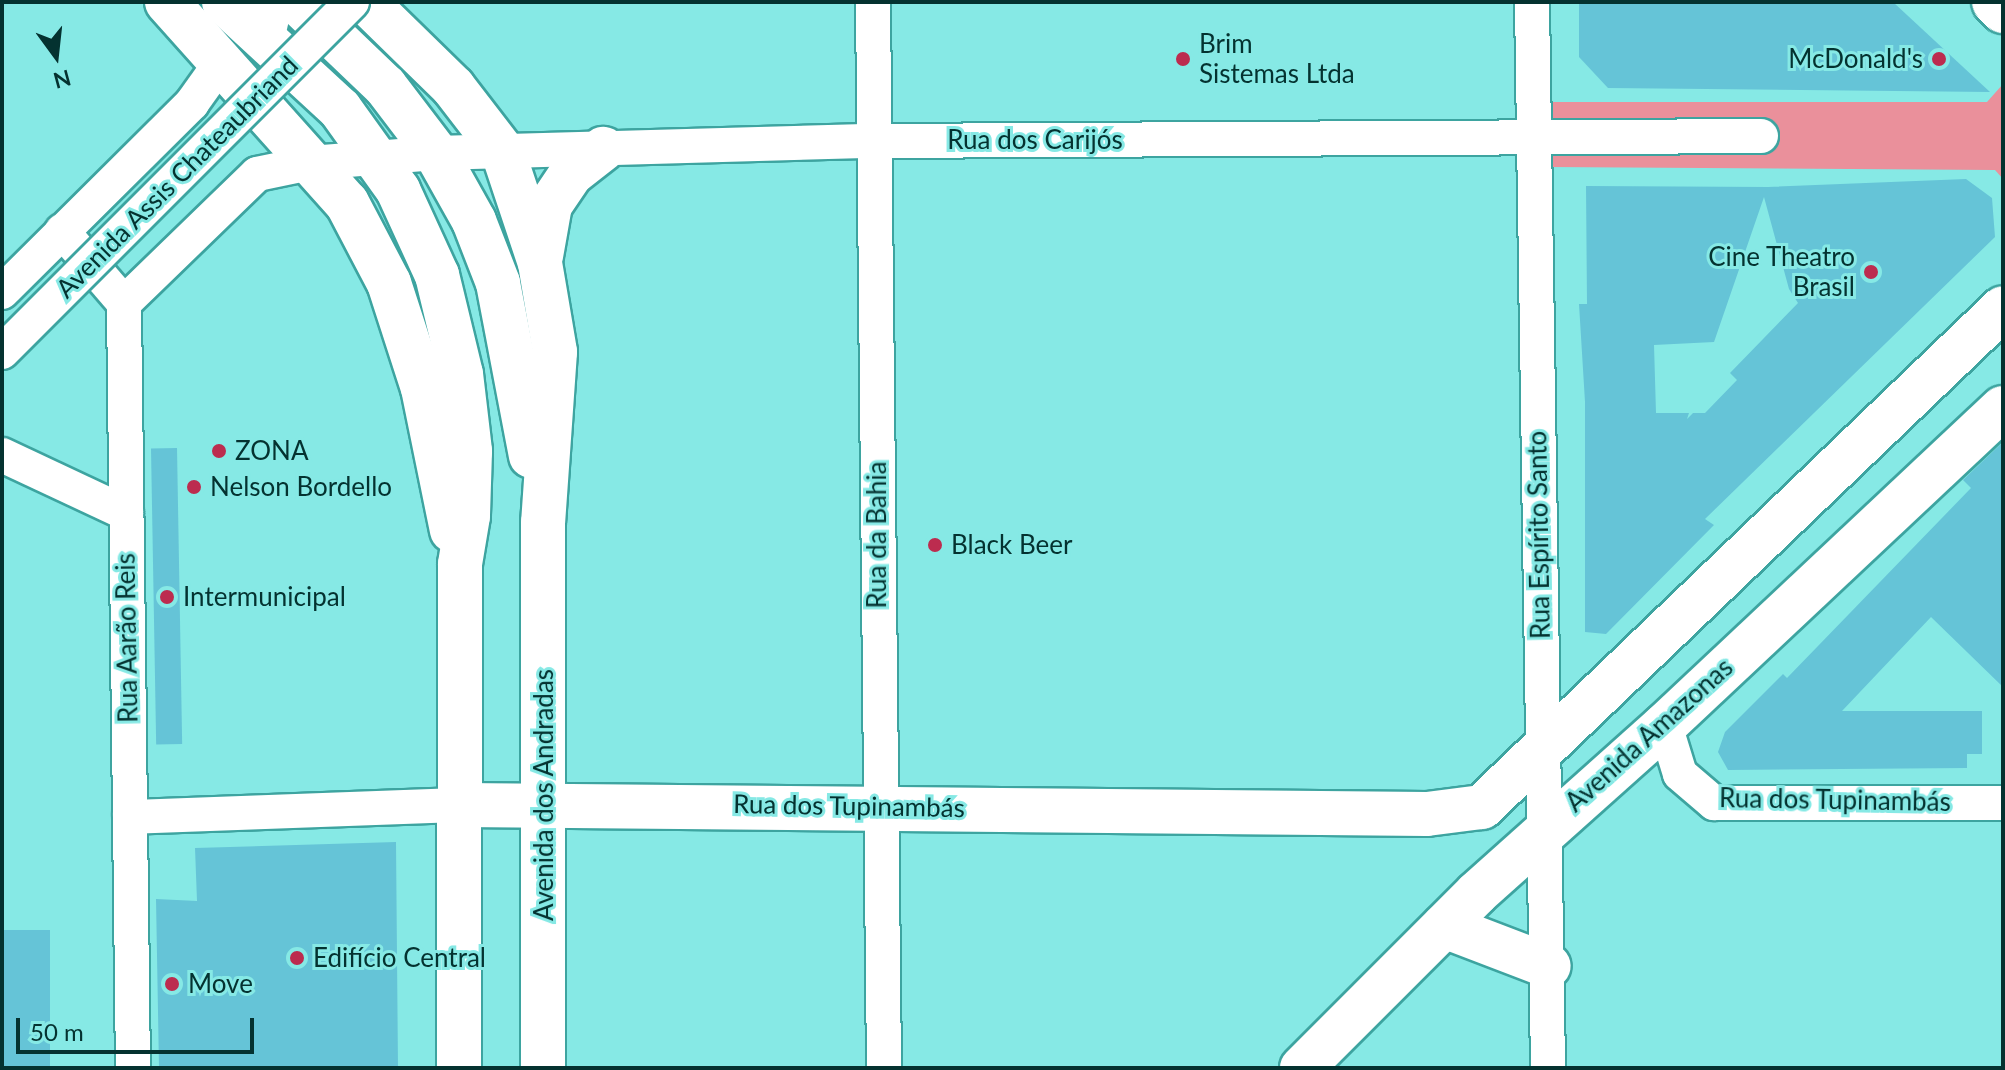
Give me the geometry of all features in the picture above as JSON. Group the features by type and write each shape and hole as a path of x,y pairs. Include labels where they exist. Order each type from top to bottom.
{"main road":[{"path":"167,2 347,203 389,283 423,388 460,564"},
{"name":"Avenida dos Andradas","path":"297,2 385,86 436,153 474,221 498,283 543,522"},
{"name":"Avenida dos Andradas","path":"366,2 453,87 503,152 540,263 555,352 543,522 546,803 543,1068"},
{"path":"1994,2 2003,11"},
{"path":"222,61 249,12 340,109 398,190 437,275 461,374 470,451 468,516 460,564 462,805 459,1068"},
{"path":"540,263 550,205 571,174 603,149"},
{"path":"1543,748 2003,308"},
{"name":"Avenida Amazonas","path":"1302,1068 1444,926 1548,828 1665,725 2003,408"},
{"name":"Rua dos Tupinambás","path":"462,805 546,803 1452,813 1482,807 1543,748"},
{"path":"1444,926 1549,966"}],"street":[{"name":"Avenida Assis Chateaubriand","path":"2,352 352,2"},
{"name":"Rua da Bahia","path":"873,2 884,1068"},
{"name":"Rua Espírito Santo","path":"1532,2 1531,138 1543,748 1548,828 1548,1068"},
{"name":"Avenida Assis Chateaubriand","path":"2,292 192,103 222,61"},
{"name":"Rua dos Carijós","path":"310,163 436,153 874,141 1761,136"},
{"name":"Avenida Assis Chateaubriand","path":"124,303 257,174 310,163"},
{"path":"62,231 124,303"},
{"name":"Rua Aarão Reis","path":"124,303 133,1068"},
{"path":"2,455 126,513"},
{"name":"Rua dos Tupinambás","path":"1665,725 1680,774 1714,803 2003,803"},
{"name":"Rua dos Tupinambás","path":"130,817 462,805"}],"shaded area":[{"path":"2003,84 2003,179 1995,170 1549,167 1548,102 1987,102"}],"building":[{"path":"1579,2 1893,2 1990,92 1608,88 1579,57"},
{"path":"1966,179 1992,198 1995,237 1705,519 1714,525 1606,634 1585,632 1585,402 1579,304 1587,304 1586,186 1768,187","holes":["1764,197 1789,289 1798,303 1730,373 1737,380 1705,413 1693,413 1687,419 1689,413 1656,413 1654,345 1714,342"]},
{"path":"2003,442 2003,687 1931,617 1842,711 1982,711 1982,754 1967,754 1967,768 1728,770 1718,752 1725,732 1783,674 1787,678 1971,488 1963,480"},
{"name":"Intermunicipal","path":"151,448 177,448 182,744 156,744"},
{"name":"Edifício Central","path":"396,842 398,1068 159,1068 156,899 197,901 195,848"},
{"path":"2,930 50,930 50,1068 2,1068"}],"place":[{"name":"Brim Sistemas Ltda","path":"1183,59"},
{"name":"McDonald's","path":"1939,59"},
{"name":"Cine Theatro Brasil","path":"1871,272"},
{"name":"ZONA","path":"219,451"},
{"name":"Nelson Bordello","path":"194,487"},
{"name":"Black Beer","path":"935,545"},
{"name":"Intermunicipal","path":"167,597"},
{"name":"Edifício Central","path":"297,958"},
{"name":"Move","path":"172,984"}]}
